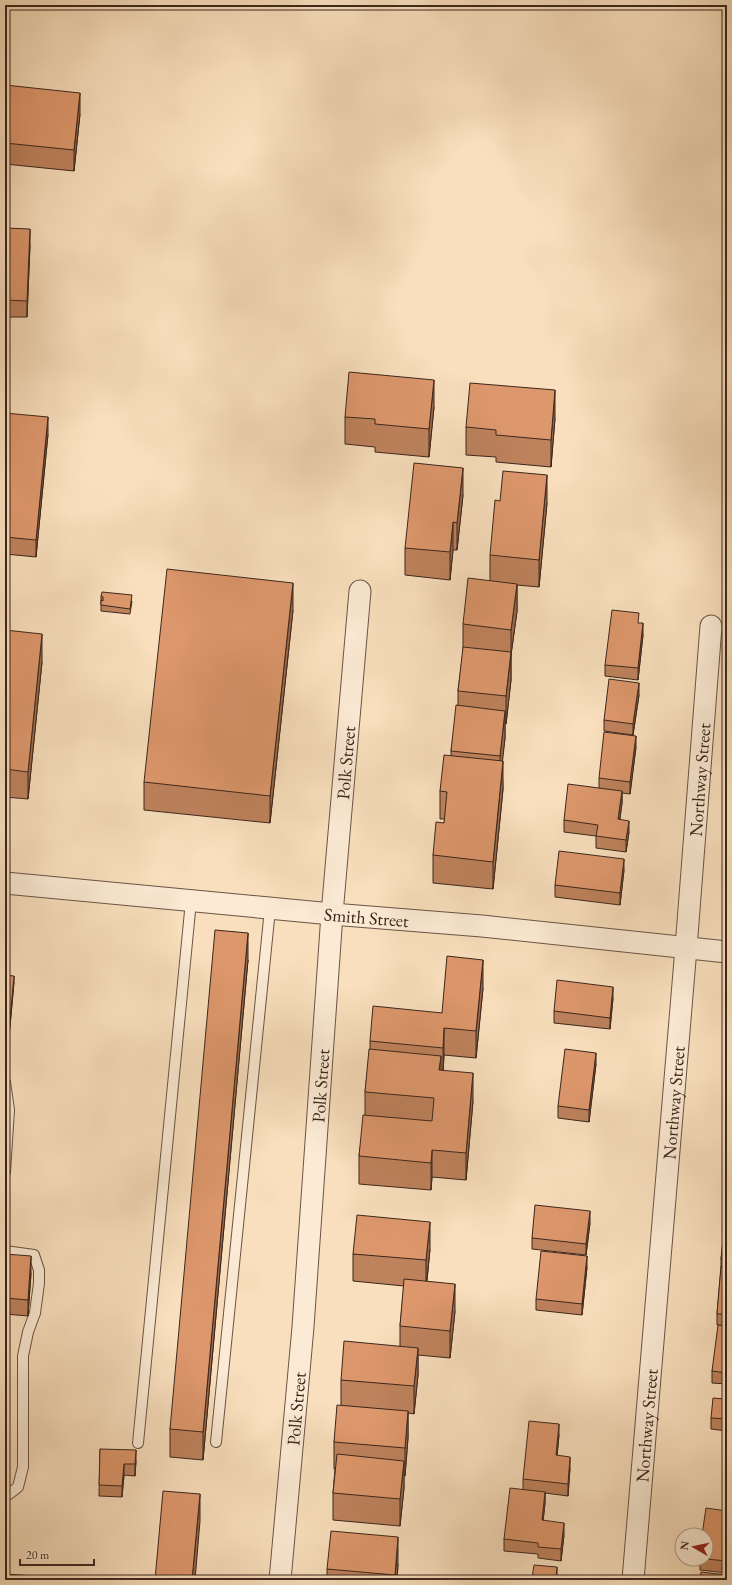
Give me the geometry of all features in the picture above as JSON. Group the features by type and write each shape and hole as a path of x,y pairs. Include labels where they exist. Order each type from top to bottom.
{"street":[{"name":"Polk Street","path":"280,1580 302,1327 332,914 360,591"},
{"name":"Northway Street","path":"633,1580 686,948 711,626"},
{"name":"Smith Street","path":"5,883 332,914 482,926 727,952"}],"lane":[{"path":"138,1443 191,901"},
{"path":"216,1442 270,908"},
{"path":"5,1082 9,1110 5,1172"},
{"path":"5,1251 34,1255 39,1270 35,1313 28,1332 23,1356 22,1467 18,1487 9,1494 5,1494"}],"building":[{"path":"5,85 80,93 74,150 5,143"},
{"path":"5,228 30,229 27,301 5,300"},
{"path":"349,372 434,380 429,429 375,424 375,419 345,417"},
{"path":"470,383 555,390 551,440 496,435 496,430 466,427"},
{"path":"5,413 48,417 36,540 5,537"},
{"path":"414,463 463,468 457,523 453,522 450,552 405,548"},
{"path":"503,471 547,475 539,560 490,555 495,500 500,501"},
{"path":"167,569 293,583 270,796 144,782"},
{"path":"468,578 517,584 511,630 463,624"},
{"path":"102,592 132,595 130,609 101,605 101,600 103,601 103,597 101,596"},
{"path":"612,610 639,613 638,623 643,623 638,668 605,665"},
{"path":"5,630 42,634 28,772 5,769"},
{"path":"463,647 511,652 506,696 458,691"},
{"path":"609,679 639,683 633,724 604,720"},
{"path":"456,705 505,711 500,756 451,751"},
{"path":"604,732 636,736 630,782 599,778"},
{"path":"444,755 503,761 493,862 433,855 436,822 444,823 447,792 440,791"},
{"path":"568,784 622,791 618,819 629,821 626,840 596,836 598,825 564,820"},
{"path":"559,851 624,859 620,893 555,885"},
{"path":"215,930 248,933 203,1432 170,1429"},
{"path":"447,956 483,960 476,1031 444,1028 443,1048 370,1041 373,1006 442,1013"},
{"path":"5,975 14,976 9,1031 5,1031"},
{"path":"557,980 613,987 610,1018 554,1011"},
{"path":"369,1049 441,1056 439,1070 473,1073 466,1153 432,1150 431,1163 359,1156 363,1115 432,1121 434,1098 365,1092"},
{"path":"565,1049 596,1053 589,1110 558,1106"},
{"path":"535,1205 590,1211 586,1244 532,1238"},
{"path":"726,1209 727,1210 727,1260 721,1259"},
{"path":"357,1215 430,1222 426,1260 353,1254"},
{"path":"541,1251 587,1256 582,1304 536,1299"},
{"path":"5,1254 31,1256 28,1300 5,1298"},
{"path":"721,1266 727,1266 727,1314 717,1314"},
{"path":"404,1279 455,1284 450,1331 400,1326"},
{"path":"718,1325 727,1326 727,1373 712,1371"},
{"path":"344,1341 418,1348 414,1386 341,1380"},
{"path":"727,1386 727,1419 711,1418 713,1398 726,1399"},
{"path":"337,1405 408,1411 405,1448 334,1442"},
{"path":"529,1421 559,1424 556,1455 570,1457 568,1484 523,1479"},
{"path":"100,1449 136,1450 135,1464 124,1464 122,1486 99,1485"},
{"path":"337,1454 404,1461 400,1499 333,1493"},
{"path":"510,1488 545,1492 542,1520 564,1523 561,1549 538,1547 538,1543 504,1539"},
{"path":"163,1491 200,1494 192,1580 155,1580"},
{"path":"706,1508 727,1511 727,1561 714,1560 714,1527 703,1527"},
{"path":"331,1531 398,1537 395,1575 327,1569"},
{"path":"534,1565 557,1567 556,1580 522,1580 523,1576 532,1578"},
{"path":"701,1572 727,1575 727,1580 700,1580"},
{"path":"5,1574 64,1578 64,1580 5,1580"}]}
